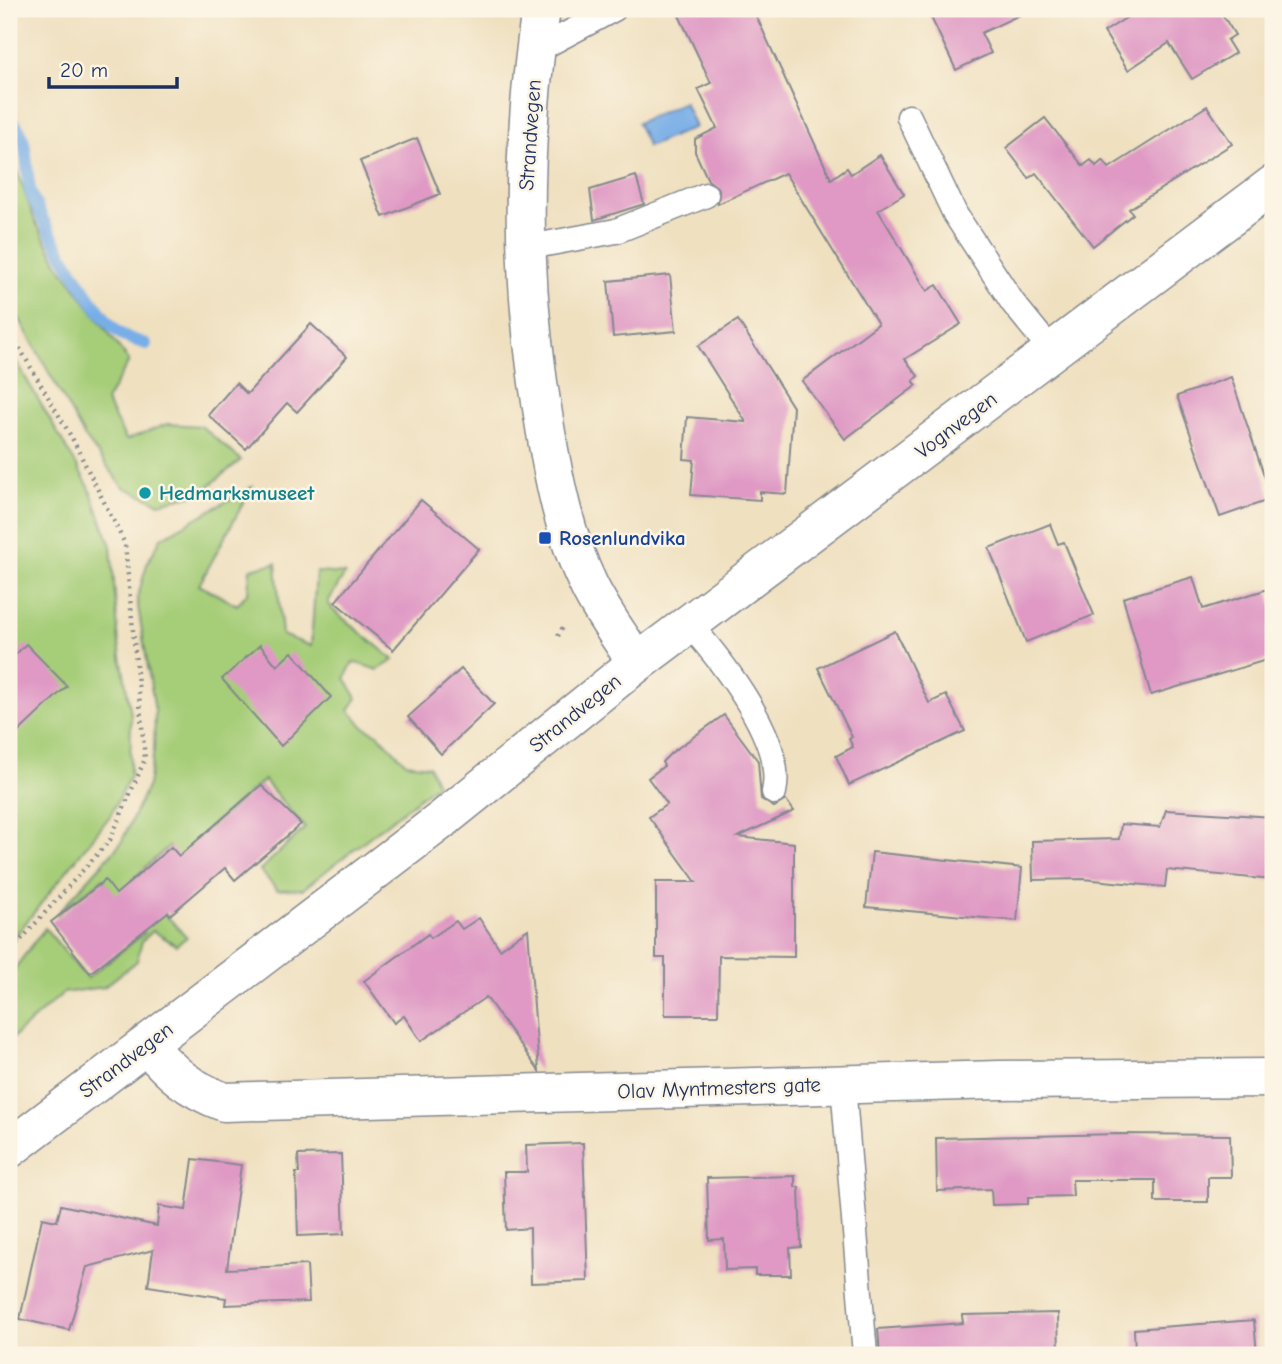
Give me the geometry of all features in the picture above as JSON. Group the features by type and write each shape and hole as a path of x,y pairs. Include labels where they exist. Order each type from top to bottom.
{"main road":[{"name":"Strandvegen","path":"9,1149 443,819 637,663 589,586 568,530 554,479 530,334 524,248 526,177 541,9"},
{"name":"Vognvegen","path":"637,663 1273,185"},
{"name":"Olav Myntmesters gate","path":"147,1045 172,1073 194,1090 224,1102 843,1084 1273,1078"}],"lane":[{"path":"537,50 614,9"},
{"path":"909,117 955,214 1013,303 1052,351"},
{"path":"524,248 616,231 706,195"},
{"path":"689,624 713,652 756,717 774,762 774,792"},
{"path":"843,1084 865,1355"}],"path":[{"path":"9,330 72,438 125,544 145,759 110,840 9,953"}],"green space":[{"path":"9,149 35,221 59,265 129,361 106,401 126,440 167,424 201,426 241,460 199,494 159,503 123,487 84,436 9,300"},
{"path":"9,349 89,487 111,546 119,645 131,714 130,776 110,816 9,944"},
{"path":"252,487 199,585 237,605 248,592 250,569 276,563 282,635 311,646 316,572 345,574 328,602 333,610 394,660 378,670 353,662 345,678 357,698 349,710 364,727 378,734 406,763 429,766 437,784 303,889 277,890 260,870 305,828 264,780 196,839 218,870 200,882 168,847 132,880 187,937 176,945 153,931 142,941 137,961 104,987 63,993 9,1041 9,976 45,928 87,978 144,933 103,879 56,915 121,843 148,785 154,751 155,711 137,600 147,564 161,538"}],"water":[{"path":"684,102 695,127 648,147 637,123"}],"building":[{"path":"676,9 753,9 831,179 847,168 851,174 880,155 904,194 878,210 927,291 937,285 961,324 905,359 918,376 913,381 917,385 845,439 802,381 878,324 785,173 718,204 719,189 708,180 695,152 695,139 717,128 698,89 711,83"},
{"path":"927,9 1032,9 981,33 991,53 956,70"},
{"path":"1140,9 1224,9 1220,11 1235,35 1227,40 1235,53 1192,79 1169,43 1128,70 1104,32"},
{"path":"1207,106 1232,144 1129,209 1133,214 1093,246 1036,173 1029,178 1006,148 1045,118 1083,166 1091,160 1096,166 1103,160 1109,168"},
{"path":"417,138 440,194 383,217 360,161"},
{"path":"636,176 644,204 594,220 590,190"},
{"path":"670,275 676,331 613,337 608,281"},
{"path":"738,320 793,407 787,494 760,492 760,500 691,495 694,460 684,459 687,417 746,422 698,346"},
{"path":"311,324 347,357 297,412 287,403 246,449 208,415 236,383 247,394"},
{"path":"1231,377 1272,499 1220,517 1177,396"},
{"path":"421,500 479,549 393,650 335,602"},
{"path":"1050,524 1058,544 1064,542 1094,615 1026,642 989,548"},
{"path":"1193,577 1203,609 1268,589 1273,608 1273,658 1151,695 1123,598"},
{"path":"895,631 929,703 946,695 965,731 849,785 836,756 853,747 849,739 852,737 818,668"},
{"path":"26,644 67,686 9,741 9,661"},
{"path":"260,645 277,666 292,652 331,697 281,746 222,679"},
{"path":"461,669 494,704 441,754 408,717"},
{"path":"724,715 758,761 761,799 774,807 786,800 794,811 738,837 794,843 794,957 719,956 718,1015 665,1015 665,958 656,958 656,882 696,882 649,817 667,804 648,778 664,766 662,762 671,753"},
{"path":"261,785 301,824 235,880 225,868 170,915 168,912 90,973 51,922 105,880 116,894 171,847 179,856"},
{"path":"1166,810 1273,817 1273,880 1167,870 1165,887 1083,879 1033,880 1032,841 1119,839 1121,824 1160,827"},
{"path":"872,852 1022,868 1017,921 866,907"},
{"path":"479,918 500,949 528,929 539,1071 486,997 421,1041 404,1016 394,1023 364,981 428,934 431,938 456,921 462,929"},
{"path":"1120,1134 1230,1135 1231,1177 1208,1177 1208,1202 1155,1202 1155,1180 1072,1180 1073,1196 1028,1197 1028,1204 992,1205 991,1189 937,1191 936,1138"},
{"path":"583,1143 588,1281 531,1283 530,1228 506,1230 504,1172 527,1172 526,1145"},
{"path":"341,1154 344,1234 298,1236 298,1155"},
{"path":"193,1159 241,1165 227,1269 307,1265 309,1302 225,1305 226,1298 148,1286 153,1250 87,1267 69,1330 20,1319 42,1218 57,1221 61,1205 157,1226 159,1206 186,1210"},
{"path":"795,1176 795,1187 799,1187 801,1247 790,1248 791,1275 755,1275 755,1269 725,1270 724,1239 709,1240 707,1178"},
{"path":"1058,1313 1059,1355 880,1355 878,1329 963,1323 962,1315"},
{"path":"1254,1320 1257,1355 1135,1355 1134,1329"}],"waterway":[{"path":"9,119 16,125 24,141 30,189 35,202 70,266 111,325 124,336 146,344"}],"place":[{"name":"Hedmarksmuseet","path":"145,493"},
{"name":"Rosenlundvika","path":"545,538"}]}
